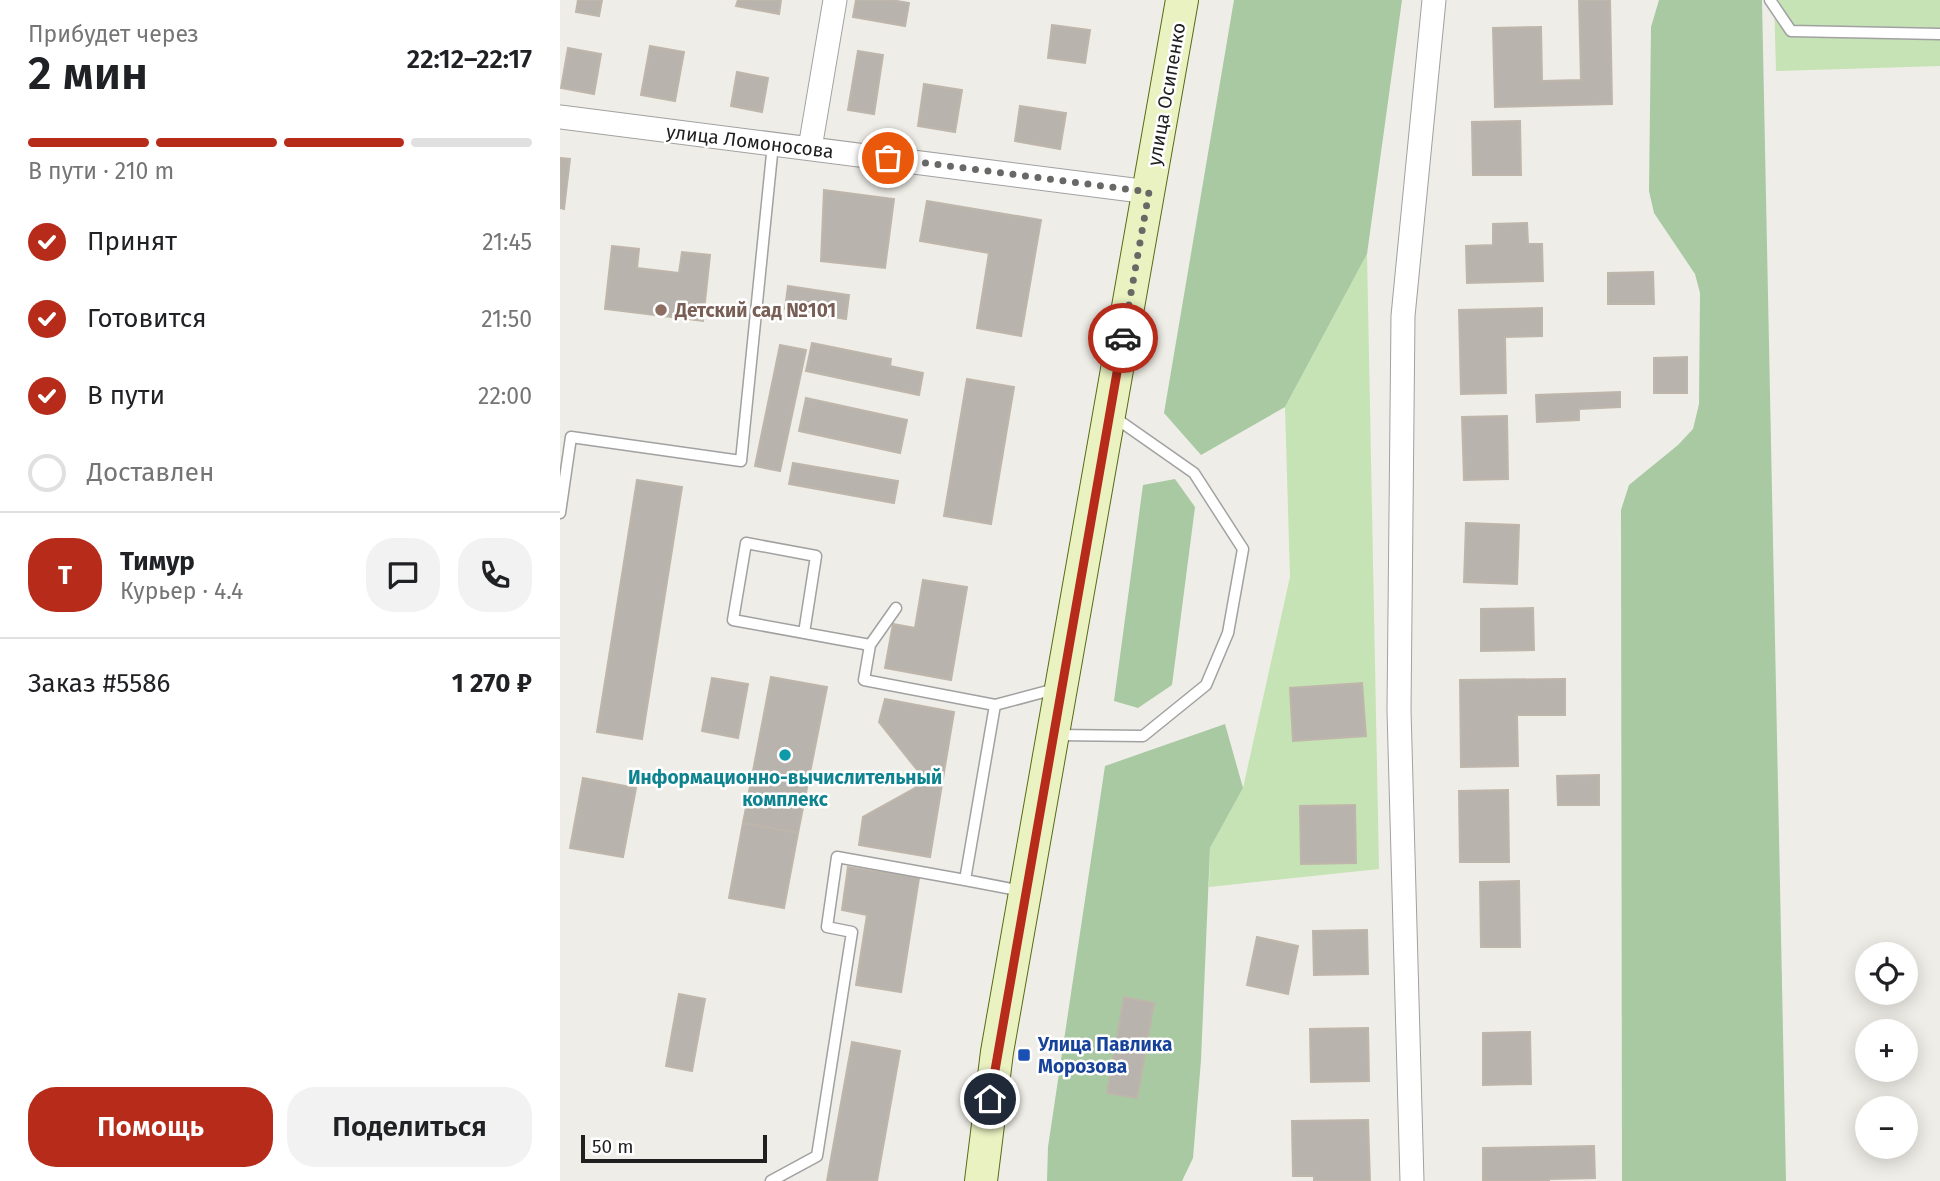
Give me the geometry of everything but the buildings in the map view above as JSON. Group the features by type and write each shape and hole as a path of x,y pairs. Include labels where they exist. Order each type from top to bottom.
{"main road":[{"name":"улица Осипенко","path":"981,1181 997,1052 1182,0"}],"street":[{"path":"810,148 835,0"},
{"path":"1412,1181 1399,710 1403,316 1434,0"},
{"name":"улица Ломоносова","path":"560,117 1149,192"}],"lane":[{"path":"1770,0 1791,31 1940,34"},
{"path":"560,513 571,437 741,461 773,144"},
{"path":"1053,736 1143,736 1206,685 1228,633 1241,561 1243,549 1194,473 1110,414"},
{"path":"804,633 816,555 746,543 733,620 804,633 870,645"},
{"path":"896,608 870,645 864,680 995,705 1061,687"},
{"path":"965,880 995,705"},
{"path":"771,1181 817,1157 852,932 827,927 837,857 1026,891"}],"green space":[{"path":"1234,0 1402,0 1367,254 1285,407 1201,455 1164,413"},
{"path":"1659,0 1762,0 1786,1181 1622,1181 1621,510 1629,485 1678,445 1693,429 1699,404 1700,293 1695,274 1654,213 1649,191 1651,27"},
{"path":"1774,0 1940,0 1940,66 1776,71"},
{"path":"1367,254 1379,869 1209,887 1210,848 1243,788 1290,577 1285,407"},
{"path":"1175,479 1195,507 1172,685 1138,708 1114,701 1143,485"},
{"path":"1225,724 1243,788 1210,848 1201,1060 1193,1158 1182,1181 1047,1181 1048,1147 1105,766"}],"way so far":[{"path":"888,158 1149,192 1123,338"}],"place":[{"name":"Детский сад №101","path":"661,310"},
{"name":"Информационно-вычислительный комплекс","path":"785,755"},
{"name":"Улица Павлика Морозова","path":"1024,1055"}],"route":[{"path":"990,1099 1123,338"}]}
